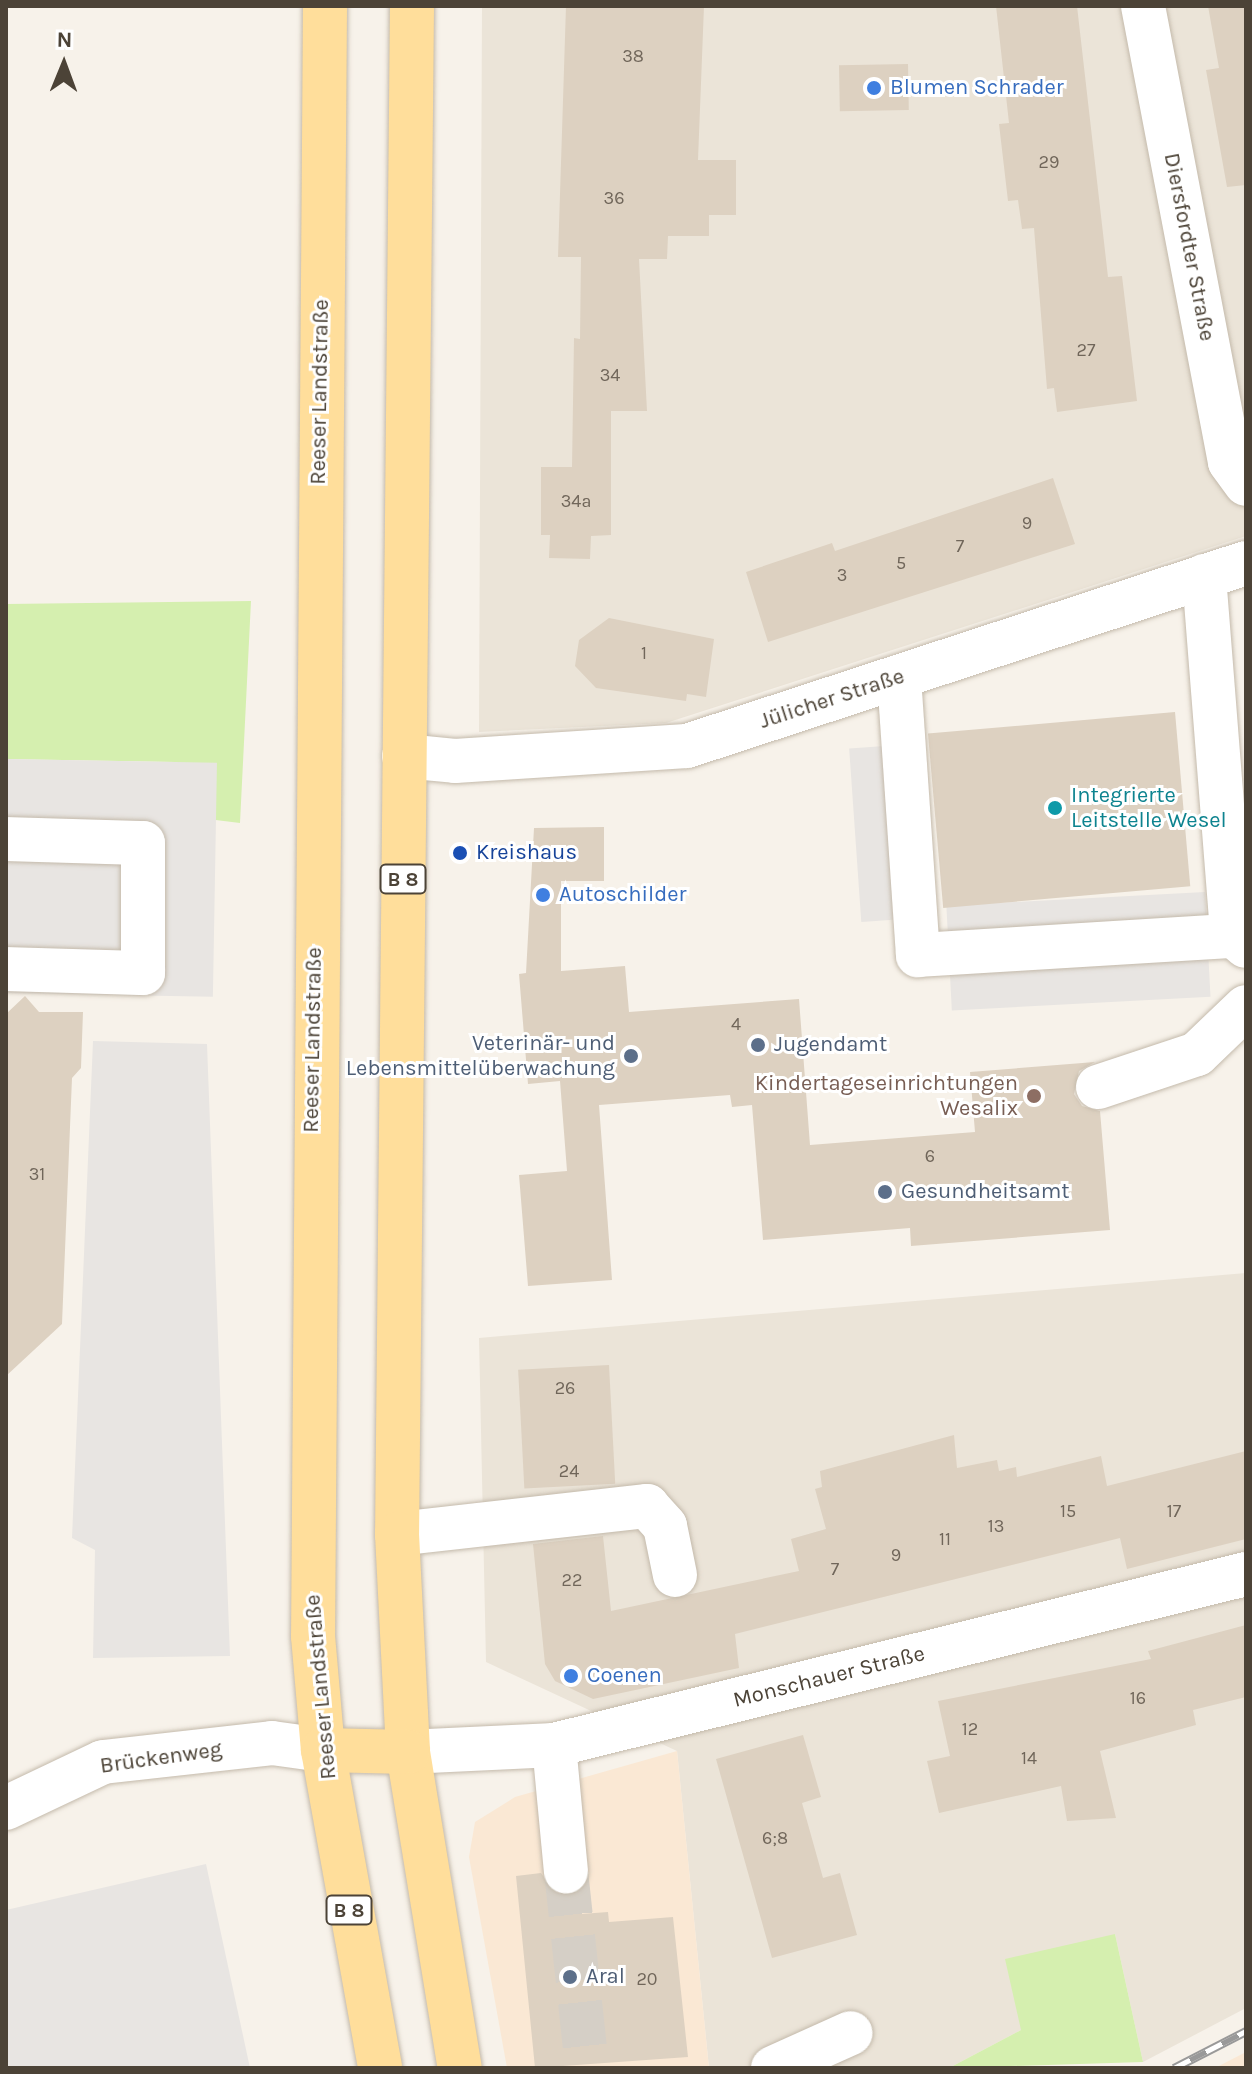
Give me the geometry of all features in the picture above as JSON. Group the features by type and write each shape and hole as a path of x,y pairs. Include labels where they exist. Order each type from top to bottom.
{"main road":[{"name":"Reeser Landstraße","path":"325,6 310,1427 323,1750 380,2068"},
{"name":"B 8","path":"412,6 397,1534 408,1752 460,2068"},
{"path":"323,1750 408,1752"}],"street":[{"name":"Diersfordter Straße","path":"1143,6 1230,462 1246,484"},
{"name":"Jülicher Straße","path":"404,756 455,761 687,746 1246,563"},
{"path":"899,677 918,955 1241,938 1204,576"},
{"path":"6,839 143,843 143,973 6,969"},
{"path":"1098,1087 1197,1054 1246,1007"},
{"path":"397,1534 647,1506 665,1526 675,1575"},
{"name":"Monschauer Straße","path":"408,1752 554,1745 1246,1574"},
{"name":"Brückenweg","path":"6,1808 103,1762 272,1743 323,1750"},
{"path":"554,1745 566,1871"},
{"path":"773,2068 851,2033"}],"shaded area":[{"path":"482,6 1246,6 1246,536 666,723 479,732"},
{"path":"913,744 925,918 861,922 849,748"},
{"path":"6,759 217,763 213,997 6,993"},
{"path":"1205,892 1210,997 952,1010 946,906"},
{"path":"93,1041 207,1044 230,1656 93,1658 95,1550 72,1538"},
{"path":"1246,1273 1246,2008 1143,2062 1115,1934 1021,2030 949,2068 709,2068 677,1751 486,1662 479,1338"},
{"path":"677,1751 709,2068 507,2068 469,1857 475,1822 515,1797"},
{"path":"206,1864 250,2068 6,2068 6,1910"},
{"path":"1246,2052 1246,2068 1215,2068"}],"green space":[{"path":"251,601 240,823 175,815 176,762 6,759 6,604"},
{"path":"1115,1934 1143,2062 949,2068 1021,2030 1005,1959"}],"building":[{"path":"566,6 704,6 698,160 736,160 736,215 709,215 709,236 668,236 667,259 639,259 647,411 611,411 611,535 591,536 590,559 549,558 550,535 541,535 541,467 572,467 574,338 580,339 581,257 558,257"},
{"path":"996,6 1077,6 1108,277 1122,276 1137,401 1057,412 1054,388 1047,389 1034,228 1022,229 1018,200 1008,201 999,124 1009,123"},
{"path":"1208,6 1246,6 1246,185 1227,187 1206,70 1219,68"},
{"name":"Blumen Schrader","path":"908,64 909,110 840,111 839,65"},
{"path":"1053,478 1075,544 768,642 746,572 832,543 835,551"},
{"path":"609,618 714,639 706,697 687,694 686,701 596,688 575,666 579,640"},
{"name":"Integrierte Leitstelle Wesel","path":"1175,712 1190,886 943,908 928,734"},
{"path":"604,827 604,881 561,881 561,971 625,966 629,1012 799,999 810,1145 975,1132 970,1072 1095,1062 1079,1071 1074,1094 1082,1106 1100,1111 1110,1230 911,1246 910,1228 763,1240 752,1105 732,1107 730,1095 599,1105 612,1280 528,1286 519,1175 567,1171 560,1081 528,1084 519,974 526,973 534,828"},
{"path":"25,996 39,1012 83,1012 81,1068 72,1078 62,1324 6,1376 6,1014"},
{"path":"609,1365 615,1484 524,1489 518,1370"},
{"path":"954,1435 957,1468 997,1460 999,1471 1016,1467 1017,1477 1101,1456 1107,1486 1246,1451 1246,1539 1127,1569 1120,1538 735,1634 739,1668 593,1699 555,1681 545,1664 533,1544 603,1536 611,1611 799,1571 791,1539 826,1529 815,1489 822,1487 820,1471"},
{"path":"1246,1625 1246,1697 1193,1710 1196,1725 1100,1751 1116,1818 1067,1821 1061,1786 939,1813 927,1761 950,1756 938,1701 1151,1659 1148,1651"},
{"path":"803,1735 821,1797 802,1803 823,1878 840,1873 857,1935 772,1958 716,1759"},
{"path":"541,1873 555,1893 578,1892 581,1914 608,1912 609,1922 673,1917 688,2057 535,2068 516,1876"}],"tunnel":[{"path":"566,1871 587,2068"}],"railway":[{"path":"1174,2068 1246,2031"}],"place":[{"name":"Blumen Schrader","path":"874,88"},
{"name":"Integrierte Leitstelle Wesel","path":"1055,808"},
{"name":"Kreishaus","path":"460,853"},
{"name":"Autoschilder","path":"543,895"},
{"name":"Jugendamt","path":"758,1045"},
{"name":"Veterinär- und Lebensmittelüberwachung","path":"631,1056"},
{"name":"Kindertageseinrichtungen Wesalix","path":"1034,1096"},
{"name":"Gesundheitsamt","path":"885,1192"},
{"name":"Coenen","path":"571,1676"},
{"name":"Aral","path":"570,1977"}]}
